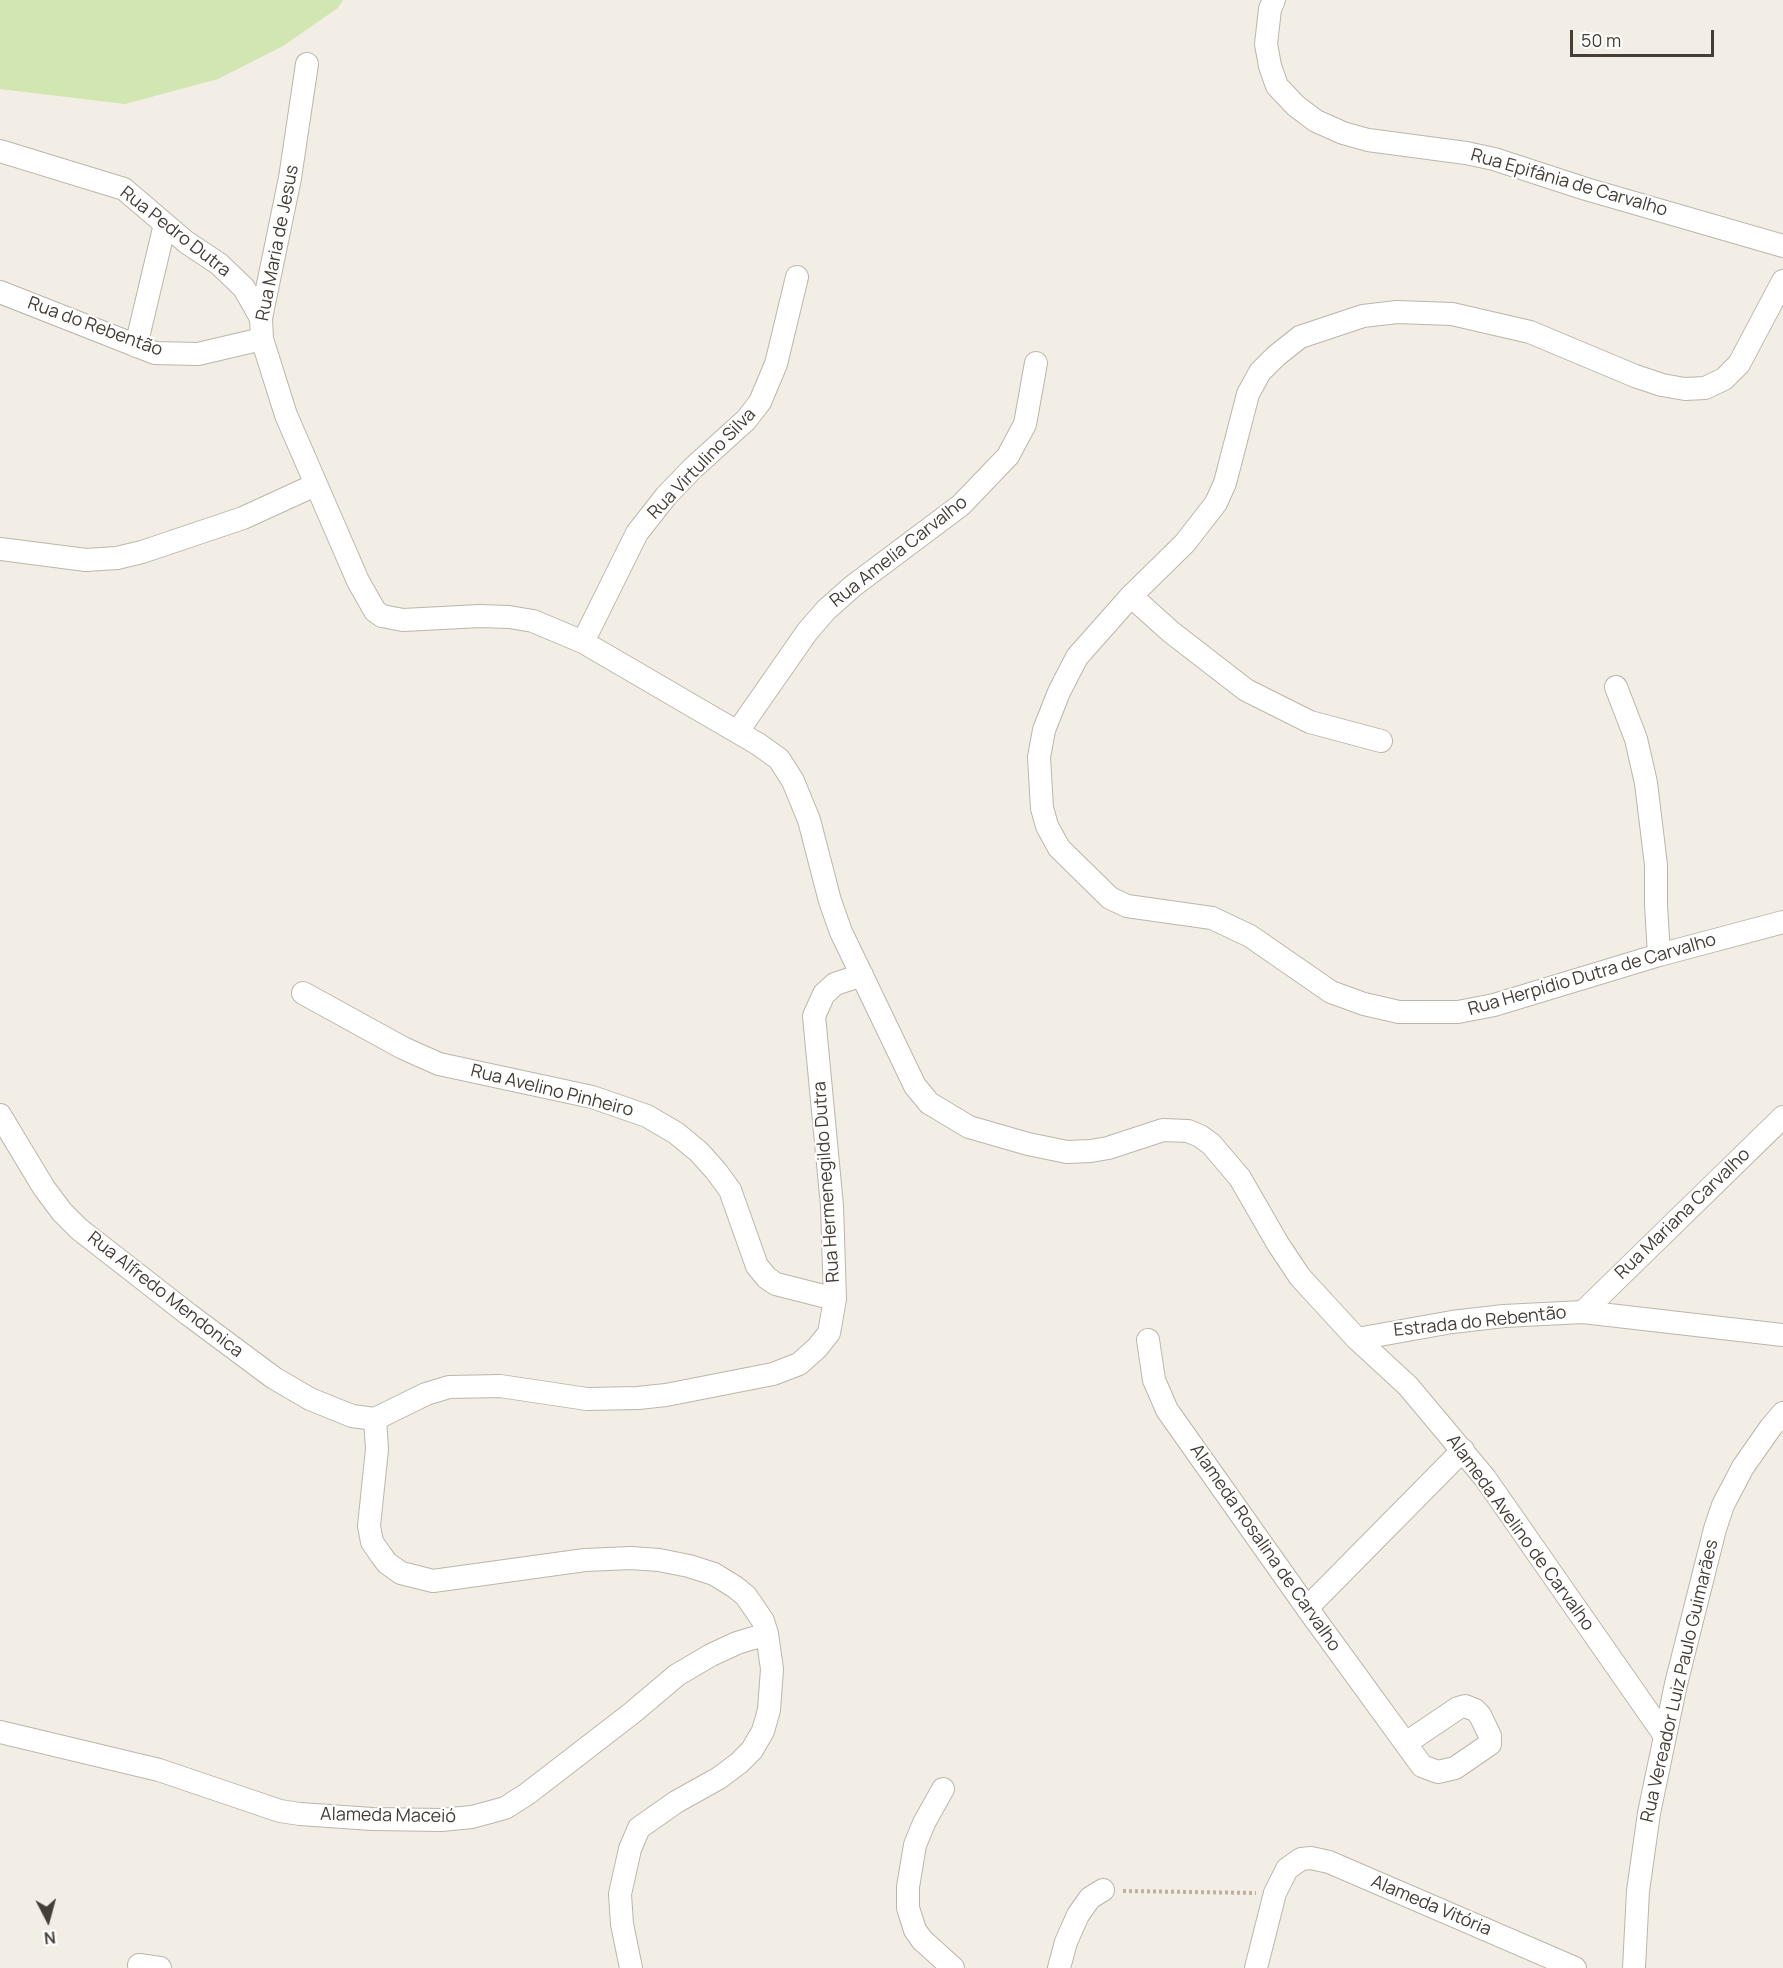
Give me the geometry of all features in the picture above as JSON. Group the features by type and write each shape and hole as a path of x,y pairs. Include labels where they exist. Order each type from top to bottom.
{"street":[{"name":"Rua Epifânia de Carvalho","path":"1274,0 1270,9 1266,44 1270,66 1277,86 1296,106 1316,121 1343,133 1368,140 1448,150 1494,159 1586,189 1783,246"},
{"name":"Rua Maria de Jesus","path":"307,64 290,178 261,328 286,415 315,485"},
{"name":"Rua Pedro Dutra","path":"0,151 124,189 186,242 219,264 244,288 261,328"},
{"path":"136,346 165,224"},
{"name":"Rua Virtulino Silva","path":"583,642 638,533 666,496 746,420 760,402 776,364 797,277"},
{"name":"Rua Herpídio Dutra de Carvalho","path":"1783,281 1738,364 1724,379 1705,388 1662,385 1530,332 1452,314 1396,312 1364,316 1300,337 1260,372 1248,394 1225,483 1216,503 1185,543 1131,596 1077,657 1059,692 1044,730 1040,757 1042,808 1047,826 1059,848 1110,898 1127,906 1212,918 1250,936 1331,992 1364,1004 1400,1012 1458,1012 1494,1005 1659,955 1783,922"},
{"name":"Rua do Rebentão","path":"0,292 155,353 198,354 261,328"},
{"name":"Rua Amelia Carvalho","path":"738,731 807,632 826,610 853,586 962,505 1008,456 1025,424 1036,363"},
{"path":"0,549 86,560 117,558 142,552 243,518 315,485"},
{"name":"Alameda Avelino de Carvalho","path":"315,485 358,581 375,611 393,619 421,620 480,616 533,621 583,642 738,731 779,759 792,781 808,820 841,932 915,1086 929,1103 969,1127 1067,1152 1108,1148 1163,1130 1188,1131 1211,1144 1240,1178 1300,1277 1357,1339 1408,1386 1463,1450 1500,1498 1665,1736"},
{"path":"1131,596 1171,632 1246,690 1310,722 1381,741"},
{"path":"1616,687 1636,738 1646,783 1656,864 1659,955"},
{"name":"Rua Hermenegildo Dutra","path":"375,1419 426,1394 449,1387 500,1386 587,1399 666,1395 773,1374 799,1364 817,1348 829,1333 835,1299 832,1206 814,1016 824,994 835,984 862,975"},
{"name":"Rua Avelino Pinheiro","path":"303,993 403,1048 439,1064 592,1097 647,1116 699,1152 730,1190 757,1266 767,1278 776,1284 835,1299"},
{"name":"Rua Alfredo Mendonica","path":"0,1115 44,1188 62,1212 79,1229 188,1314 281,1382 310,1399 352,1416 375,1419"},
{"name":"Rua Mariana Carvalho","path":"1582,1312 1783,1117"},
{"name":"Estrada do Rebentão","path":"1357,1339 1452,1322 1504,1316 1582,1312 1783,1335"},
{"name":"Alameda Rosalina de Carvalho","path":"1148,1340 1154,1380 1167,1410 1406,1743"},
{"name":"Rua Vereador Luiz Paulo Guimarães","path":"1634,1968 1640,1881 1649,1813 1706,1561 1723,1505 1755,1449 1783,1413"},
{"path":"375,1419 377,1449 369,1527 372,1542 381,1555 387,1563 401,1573 432,1581 585,1560 631,1558 659,1560 714,1574 746,1596 758,1611 767,1634 772,1669 769,1710 764,1731 752,1750 739,1763 639,1828 630,1849 620,1894 622,1924 631,1968"},
{"path":"1307,1608 1463,1450"},
{"name":"Alameda Maceió","path":"0,1732 159,1770 280,1811 372,1819 441,1820 472,1817 504,1808 526,1794 633,1713 677,1675 711,1654 767,1634"},
{"path":"943,1789 915,1845 909,1878 908,1908 911,1922 922,1940 953,1968"},
{"name":"Alameda Vitória","path":"1275,1893 1287,1869 1301,1859 1311,1858 1329,1862 1575,1968"},
{"path":"1059,1968 1066,1942 1078,1915 1090,1898 1103,1890"},
{"path":"1256,1968 1275,1893"}],"path":[{"path":"1103,1890 1275,1893"}],"green space":[{"path":"0,0 343,0 338,8 283,46 218,79 125,104 0,89"}]}
